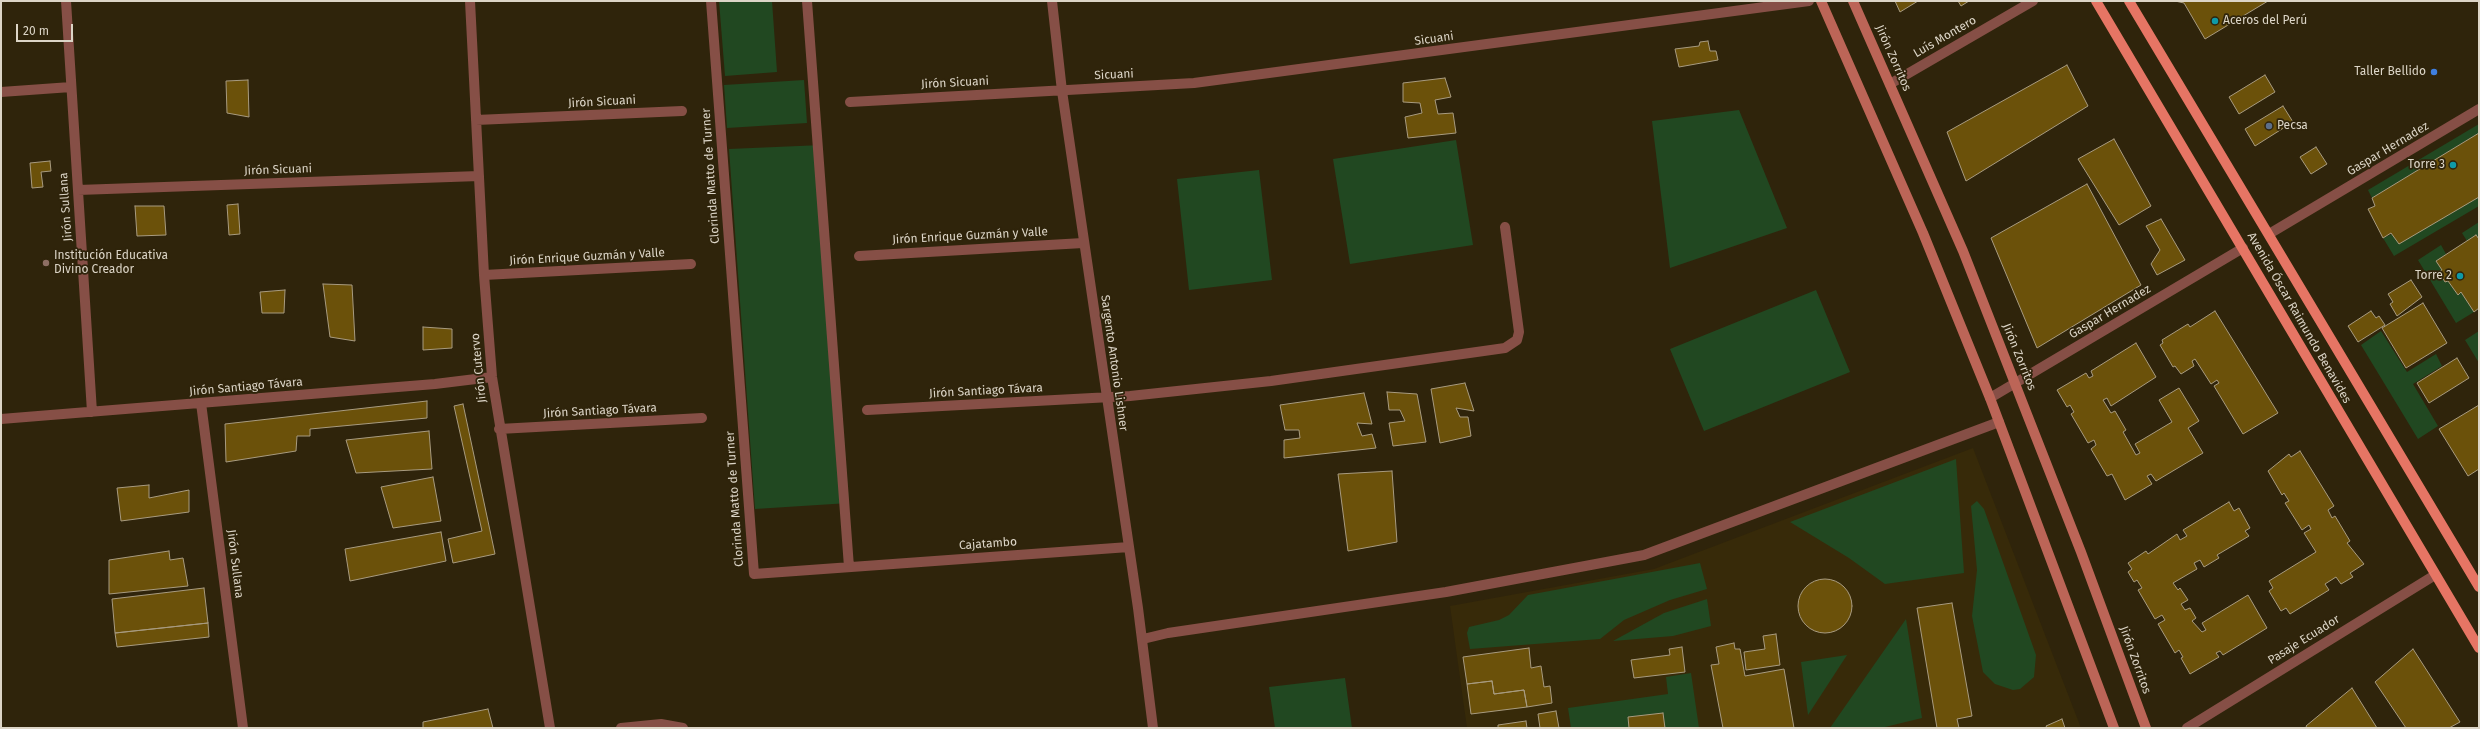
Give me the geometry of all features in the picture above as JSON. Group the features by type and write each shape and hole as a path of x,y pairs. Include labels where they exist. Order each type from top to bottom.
{"main road":[{"path":"1821,1 1923,233 1990,398 2114,728"},
{"name":"Jirón Zorritos","path":"1853,1 1963,250 2082,552 2146,728"},
{"name":"Avenida Óscar Raimundo Benavides","path":"2096,1 2479,648"},
{"name":"Avenida Óscar Raimundo Benavides","path":"2128,1 2269,234 2479,587"}],"street":[{"name":"Jirón Sullana","path":"66,1 92,412"},
{"name":"Jirón Cutervo","path":"470,1 484,276 492,377 499,429 550,728"},
{"name":"Clorinda Matto de Turner","path":"711,1 754,574 850,567"},
{"path":"807,1 850,567"},
{"name":"Sargento Antonio Lishner","path":"1052,1 1062,91 1083,242 1143,639 1154,728"},
{"name":"Sicuani","path":"1062,91 1194,83 1272,74 1809,1"},
{"name":"Luís Montero","path":"1890,84 2033,1"},
{"path":"1,92 71,87"},
{"name":"Jirón Sicuani","path":"850,102 1062,91"},
{"name":"Gaspar Hernadez","path":"2269,234 2479,109"},
{"name":"Jirón Sicuani","path":"476,120 682,111"},
{"name":"Jirón Sicuani","path":"78,190 479,176"},
{"name":"Jirón Santiago Távara","path":"867,410 1106,398 1271,381 1505,348 1517,340 1519,332 1504,227"},
{"name":"Jirón Enrique Guzmán y Valle","path":"859,256 1083,242"},
{"name":"Gaspar Hernadez","path":"1990,398 2243,248"},
{"name":"Jirón Enrique Guzmán y Valle","path":"484,276 691,264"},
{"name":"Jirón Santiago Távara","path":"1,419 201,404 492,377"},
{"name":"Jirón Sullana","path":"201,404 243,728"},
{"name":"Jirón Santiago Távara","path":"499,429 702,418"},
{"path":"1143,639 1175,631 1446,592 1644,555 1999,422"},
{"name":"Cajatambo","path":"850,567 1129,547"},
{"name":"Pasaje Ecuador","path":"2187,728 2435,575"},
{"path":"621,728 660,724 683,728"}],"shaded area":[{"path":"1973,448 2081,728 1467,728 1450,606 1654,569"}],"green space":[{"path":"719,1 772,1 777,72 725,76"},
{"path":"804,80 807,123 727,128 724,85"},
{"path":"1739,110 1787,228 1670,268 1652,121"},
{"path":"2479,124 2479,133 2372,198 2368,190"},
{"path":"1456,140 1473,245 1350,264 1333,159"},
{"path":"822,145 849,503 755,509 729,149"},
{"path":"1259,170 1272,280 1189,290 1177,179"},
{"path":"2479,197 2479,206 2394,256 2383,238"},
{"path":"2479,222 2479,239 2476,235 2467,241 2462,233"},
{"path":"2441,245 2446,254 2436,261 2442,270 2439,272 2445,282 2448,281 2458,295 2461,292 2474,312 2456,323 2418,260"},
{"path":"1816,290 1850,372 1704,431 1670,349"},
{"path":"2381,331 2407,372 2436,354 2442,366 2413,384 2438,426 2418,439 2361,345"},
{"path":"2479,331 2479,363 2465,340"},
{"path":"1956,459 1964,573 1885,584 1849,558 1790,522"},
{"path":"1977,501 1984,509 2036,655 2034,677 2020,689 2013,690 1995,684 1983,672 1972,616 1977,570 1971,506"},
{"path":"1700,563 1707,589 1670,600 1624,620 1600,639 1470,649 1467,633 1469,627 1499,620 1509,615 1528,595"},
{"path":"1707,599 1711,626 1673,636 1613,641 1664,613"},
{"path":"1906,619 1922,718 1881,728 1830,728"},
{"path":"1847,655 1808,715 1801,662"},
{"path":"1691,673 1699,728 1571,728 1568,708 1668,694 1666,677"},
{"path":"1345,678 1352,728 1275,728 1269,687"}],"building":[{"path":"1895,1 1918,1 1900,12"},
{"path":"1958,1 1969,1 1961,6"},
{"name":"Aceros del Perú","path":"2175,1 2268,1 2205,39 2184,3"},
{"path":"1708,41 1710,51 1716,51 1718,60 1679,67 1675,49 1699,46 1700,42"},
{"path":"2067,65 2088,106 1966,181 1947,132"},
{"name":"Pecsa","path":"2265,75 2275,92 2239,114 2229,97"},
{"path":"1445,78 1451,97 1435,100 1438,114 1453,113 1456,133 1408,138 1405,117 1422,113 1420,103 1403,102 1403,83"},
{"path":"248,80 249,117 227,113 226,81"},
{"name":"Pecsa","path":"2283,106 2293,122 2255,146 2245,129"},
{"name":"Torre 3","path":"2479,133 2479,197 2399,244 2391,233 2383,238 2368,209 2375,206 2372,198"},
{"path":"2114,139 2151,206 2119,225 2078,159"},
{"name":"Pecsa","path":"2316,147 2327,164 2311,174 2300,157"},
{"path":"50,161 51,171 41,172 43,187 32,188 30,163"},
{"path":"2087,184 2141,285 2037,348 1991,238"},
{"path":"238,204 240,234 229,235 227,205"},
{"path":"135,206 164,206 166,235 137,236"},
{"path":"2161,219 2185,260 2157,275 2151,264 2160,250 2146,226"},
{"name":"Torre 2","path":"2476,235 2479,239 2479,308 2474,312 2461,292 2458,295 2448,281 2445,282 2439,272 2442,270 2436,261"},
{"path":"2411,280 2422,297 2397,316 2390,304 2393,302 2388,294"},
{"path":"323,284 352,285 355,341 330,337"},
{"path":"285,290 284,313 262,313 260,292"},
{"path":"2423,303 2447,343 2406,368 2382,328"},
{"path":"2215,311 2278,413 2243,434 2214,386 2219,383 2217,380 2211,384 2195,359 2192,361 2194,366 2181,374 2175,366 2173,367 2160,345 2163,343 2162,340 2188,324 2190,327"},
{"path":"2371,311 2376,318 2379,316 2385,325 2358,342 2348,326"},
{"path":"423,327 452,329 452,348 423,350"},
{"path":"2136,343 2156,377 2111,406 2107,398 2103,400 2111,413 2115,411 2126,430 2123,432 2136,455 2140,453 2135,444 2172,422 2159,400 2179,388 2199,421 2188,428 2203,453 2156,481 2151,474 2147,476 2152,484 2125,500 2112,474 2107,476 2091,449 2096,445 2094,440 2088,443 2071,414 2074,412 2070,405 2067,407 2057,390 2086,373 2089,378 2093,376 2091,371"},
{"path":"2457,358 2469,378 2429,403 2417,383"},
{"path":"1465,383 1474,411 1456,408 1460,417 1468,417 1471,436 1440,443 1431,389"},
{"path":"1387,392 1417,394 1426,442 1393,446 1389,423 1405,421 1400,410 1389,410"},
{"path":"1364,393 1372,424 1357,423 1362,436 1372,434 1376,448 1284,458 1284,440 1300,438 1299,430 1285,430 1280,405"},
{"path":"427,401 427,418 310,429 310,436 297,436 296,451 226,462 225,424"},
{"path":"463,404 495,554 453,563 448,539 482,531 454,406"},
{"path":"2479,405 2479,469 2468,476 2439,429"},
{"path":"429,431 432,469 356,473 346,440"},
{"path":"2300,451 2334,506 2328,510 2332,518 2335,516 2350,541 2347,543 2364,564 2350,573 2353,577 2341,584 2336,577 2325,584 2329,590 2290,614 2286,608 2281,611 2269,591 2273,588 2269,581 2316,552 2304,533 2311,529 2309,525 2302,530 2285,503 2289,501 2284,493 2282,495 2268,471 2289,454 2291,457"},
{"path":"1392,471 1397,542 1348,551 1338,474"},
{"path":"433,477 441,521 393,528 381,487"},
{"path":"149,485 149,498 189,490 189,512 121,521 117,488"},
{"path":"2229,502 2234,511 2239,508 2250,528 2245,531 2249,536 2217,555 2219,558 2204,567 2200,560 2194,563 2197,569 2173,583 2178,590 2180,588 2188,600 2181,604 2185,610 2190,608 2196,618 2192,621 2202,632 2206,630 2202,623 2248,595 2267,628 2223,655 2220,651 2216,653 2219,657 2190,674 2181,658 2183,657 2179,650 2175,653 2158,624 2165,620 2162,615 2155,619 2138,590 2142,588 2137,580 2134,582 2128,572 2132,569 2128,563 2146,551 2148,554 2177,534 2180,540 2187,536 2183,530"},
{"path":"441,532 446,561 350,581 345,549"},
{"path":"169,551 170,560 183,558 188,586 109,594 109,560"},
{"path":"1820,579 1830,579 1840,583 1848,591 1852,601 1852,611 1848,621 1840,629 1830,633 1820,633 1810,629 1802,621 1798,611 1798,601 1802,591 1810,583"},
{"path":"204,588 208,623 115,633 112,599"},
{"path":"1952,603 1972,716 1957,719 1959,728 1937,728 1917,608"},
{"path":"208,623 209,637 117,647 115,633"},
{"path":"1776,634 1780,665 1746,670 1744,652 1765,649 1763,636"},
{"path":"1734,643 1735,649 1740,649 1745,676 1784,669 1794,728 1723,728 1711,665 1719,664 1716,647"},
{"path":"1682,647 1685,672 1634,678 1631,660 1670,655 1669,649"},
{"path":"1529,648 1531,668 1541,666 1544,687 1550,686 1552,703 1527,707 1524,690 1494,694 1492,681 1467,684 1463,657"},
{"path":"2413,649 2460,722 2449,728 2406,728 2375,682"},
{"path":"1492,681 1494,694 1524,690 1527,707 1471,714 1467,684"},
{"path":"2352,688 2377,728 2307,728 2306,726"},
{"path":"488,709 493,728 423,728 423,722"},
{"path":"1556,711 1559,728 1540,728 1538,714"},
{"path":"1663,713 1665,728 1629,728 1628,717"},
{"path":"2062,719 2065,728 2047,728 2046,726"},
{"path":"1526,721 1527,728 1498,728 1498,725"}],"place":[{"name":"Aceros del Perú","path":"2215,21"},
{"name":"Taller Bellido","path":"2434,72"},
{"name":"Pecsa","path":"2269,126"},
{"name":"Torre 3","path":"2453,165"},
{"name":"Institución Educativa Divino Creador","path":"46,263"},
{"name":"Torre 2","path":"2460,276"}]}
